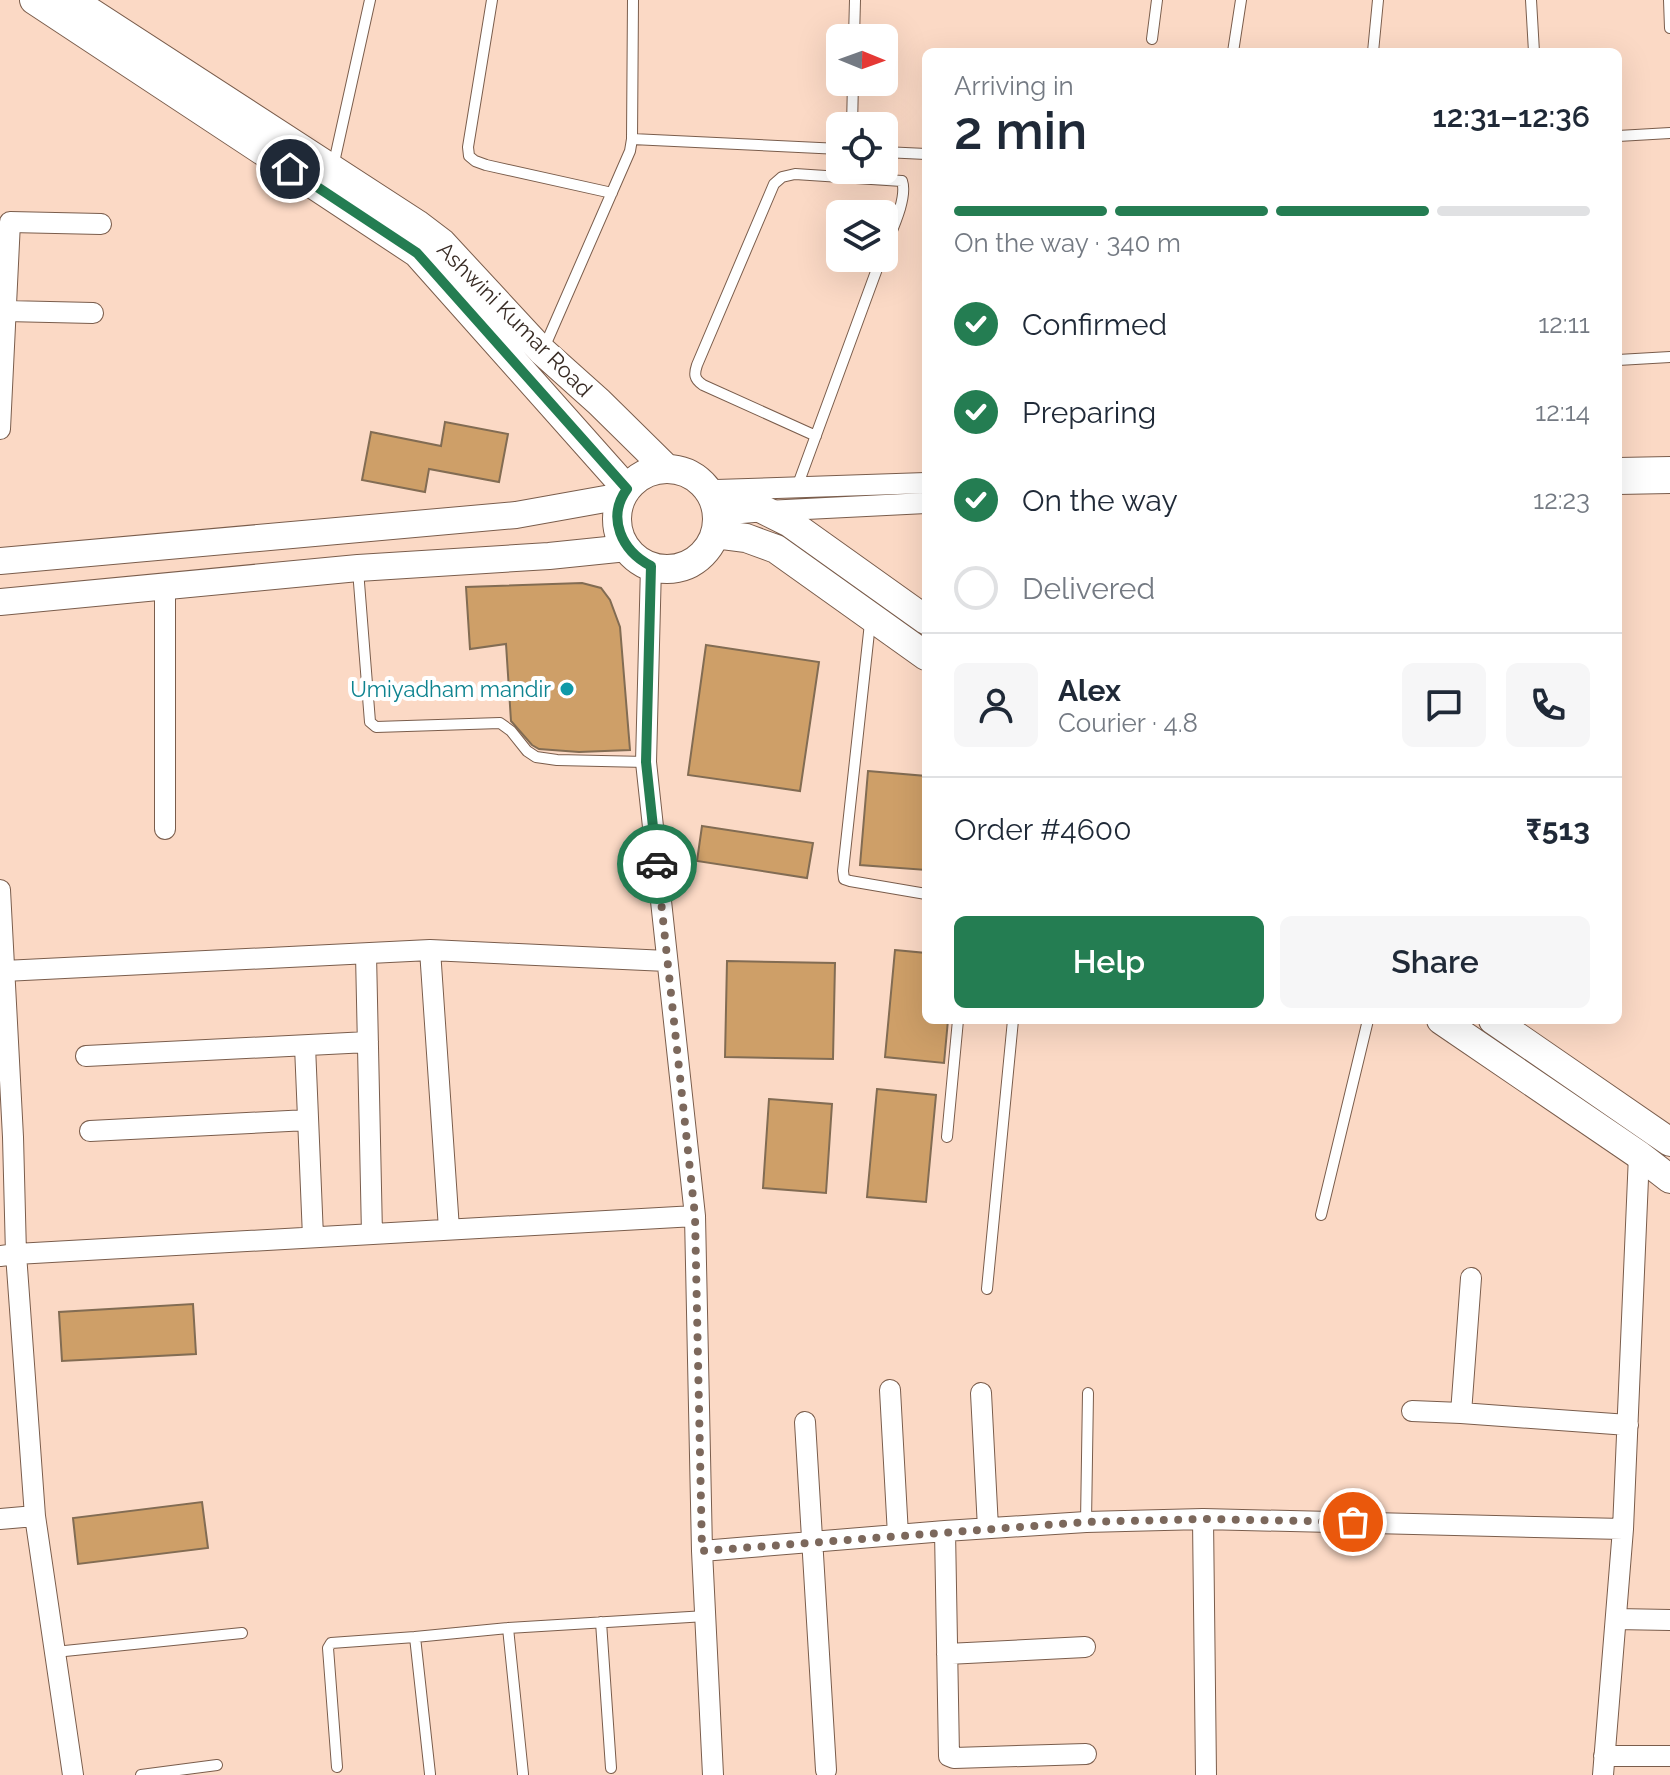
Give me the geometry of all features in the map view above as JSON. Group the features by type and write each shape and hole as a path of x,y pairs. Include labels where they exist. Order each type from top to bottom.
{"main road":[{"name":"Ashwini Kumar Road","path":"34,0 417,253 624,493"},
{"name":"Ashwini Kumar Road","path":"72,0 442,243 542,351 666,468"},
{"path":"713,509 708,549 682,567 666,569 638,559 627,548 617,523 624,493 640,476 666,468 681,470 694,476 713,509 746,538 776,549 922,653"},
{"path":"713,509 766,511 790,523 922,617"},
{"path":"1447,1024 1670,1179"},
{"path":"1499,1024 1670,1142"}],"street":[{"path":"0,429 10,222 101,224"},
{"path":"6,311 93,313"},
{"path":"1622,468 1670,467"},
{"path":"1622,484 1670,483"},
{"path":"713,509 797,487 922,485"},
{"path":"766,511 922,485"},
{"path":"0,561 516,515 624,493"},
{"path":"0,602 358,568 627,548"},
{"path":"651,566 646,762 695,1216 702,1551 713,1775"},
{"path":"165,586 165,829"},
{"path":"0,890 8,1255 35,1516 73,1775"},
{"path":"4,971 430,950 667,961"},
{"path":"430,950 449,1229"},
{"path":"366,954 372,1234"},
{"path":"86,1056 368,1042"},
{"path":"305,1046 313,1237"},
{"path":"90,1131 308,1120"},
{"path":"1639,1155 1623,1529 1603,1766 1670,1756"},
{"path":"8,1255 695,1216"},
{"path":"1461,1413 1471,1278"},
{"path":"890,1390 898,1535"},
{"path":"981,1393 988,1528"},
{"path":"1412,1411 1628,1425"},
{"path":"805,1422 826,1770"},
{"path":"0,1519 35,1516"},
{"path":"702,1551 988,1528 1203,1519 1623,1529"},
{"path":"1203,1519 1206,1775"},
{"path":"945,1531 951,1758 1086,1754"},
{"path":"1616,1619 1670,1620"},
{"path":"947,1654 1085,1647"}],"lane":[{"path":"332,169 370,0"},
{"path":"492,0 469,156 486,165 612,193"},
{"path":"527,377 542,351 630,151 633,0"},
{"path":"854,24 855,0"},
{"path":"1152,39 1157,0"},
{"path":"1234,48 1241,0"},
{"path":"1373,48 1378,0"},
{"path":"1531,0 1534,48"},
{"path":"1669,0 1670,28"},
{"path":"1622,136 1670,133"},
{"path":"632,139 826,148"},
{"path":"898,153 922,154"},
{"path":"816,436 703,385 697,381 697,365 774,184 782,177 795,174 902,181 904,195 898,212"},
{"path":"797,487 876,272"},
{"path":"1622,360 1670,357"},
{"path":"358,568 370,722 376,727 500,723 536,757 646,762"},
{"path":"871,617 844,879 922,893"},
{"path":"947,1137 958,1024"},
{"path":"987,1289 1013,1024"},
{"path":"1321,1215 1367,1024"},
{"path":"1086,1522 1088,1393"},
{"path":"337,1767 328,1648 331,1643 706,1616"},
{"path":"601,1622 611,1768"},
{"path":"508,1628 523,1774"},
{"path":"55,1652 242,1633"},
{"path":"415,1637 430,1774"},
{"path":"141,1775 217,1765"}],"building":[{"path":"445,422 508,434 499,482 429,469 425,492 362,480 371,432 441,446"},
{"name":"Umiyadham mandir","path":"582,583 601,588 610,600 620,627 630,750 579,752 539,749 532,745 511,721 506,644 470,649 466,587"},
{"path":"706,645 819,662 800,791 688,775"},
{"path":"868,771 922,776 922,870 860,865"},
{"path":"702,826 813,843 807,878 697,861"},
{"path":"895,950 922,953 922,1024 948,1024 944,1063 885,1057"},
{"path":"727,961 835,963 833,1059 725,1057"},
{"path":"877,1089 936,1095 926,1202 867,1197"},
{"path":"769,1099 832,1104 826,1193 763,1188"},
{"path":"193,1304 196,1354 62,1361 59,1312"},
{"path":"202,1502 208,1548 78,1564 73,1518"}],"way so far":[{"path":"657,864 695,1216 702,1551 1086,1522 1203,1519 1353,1522"}],"place":[{"name":"Umiyadham mandir","path":"567,689"}],"route":[{"path":"290,169 417,253 627,489 618,509 620,536 638,559 651,566 646,762 657,864"}]}
